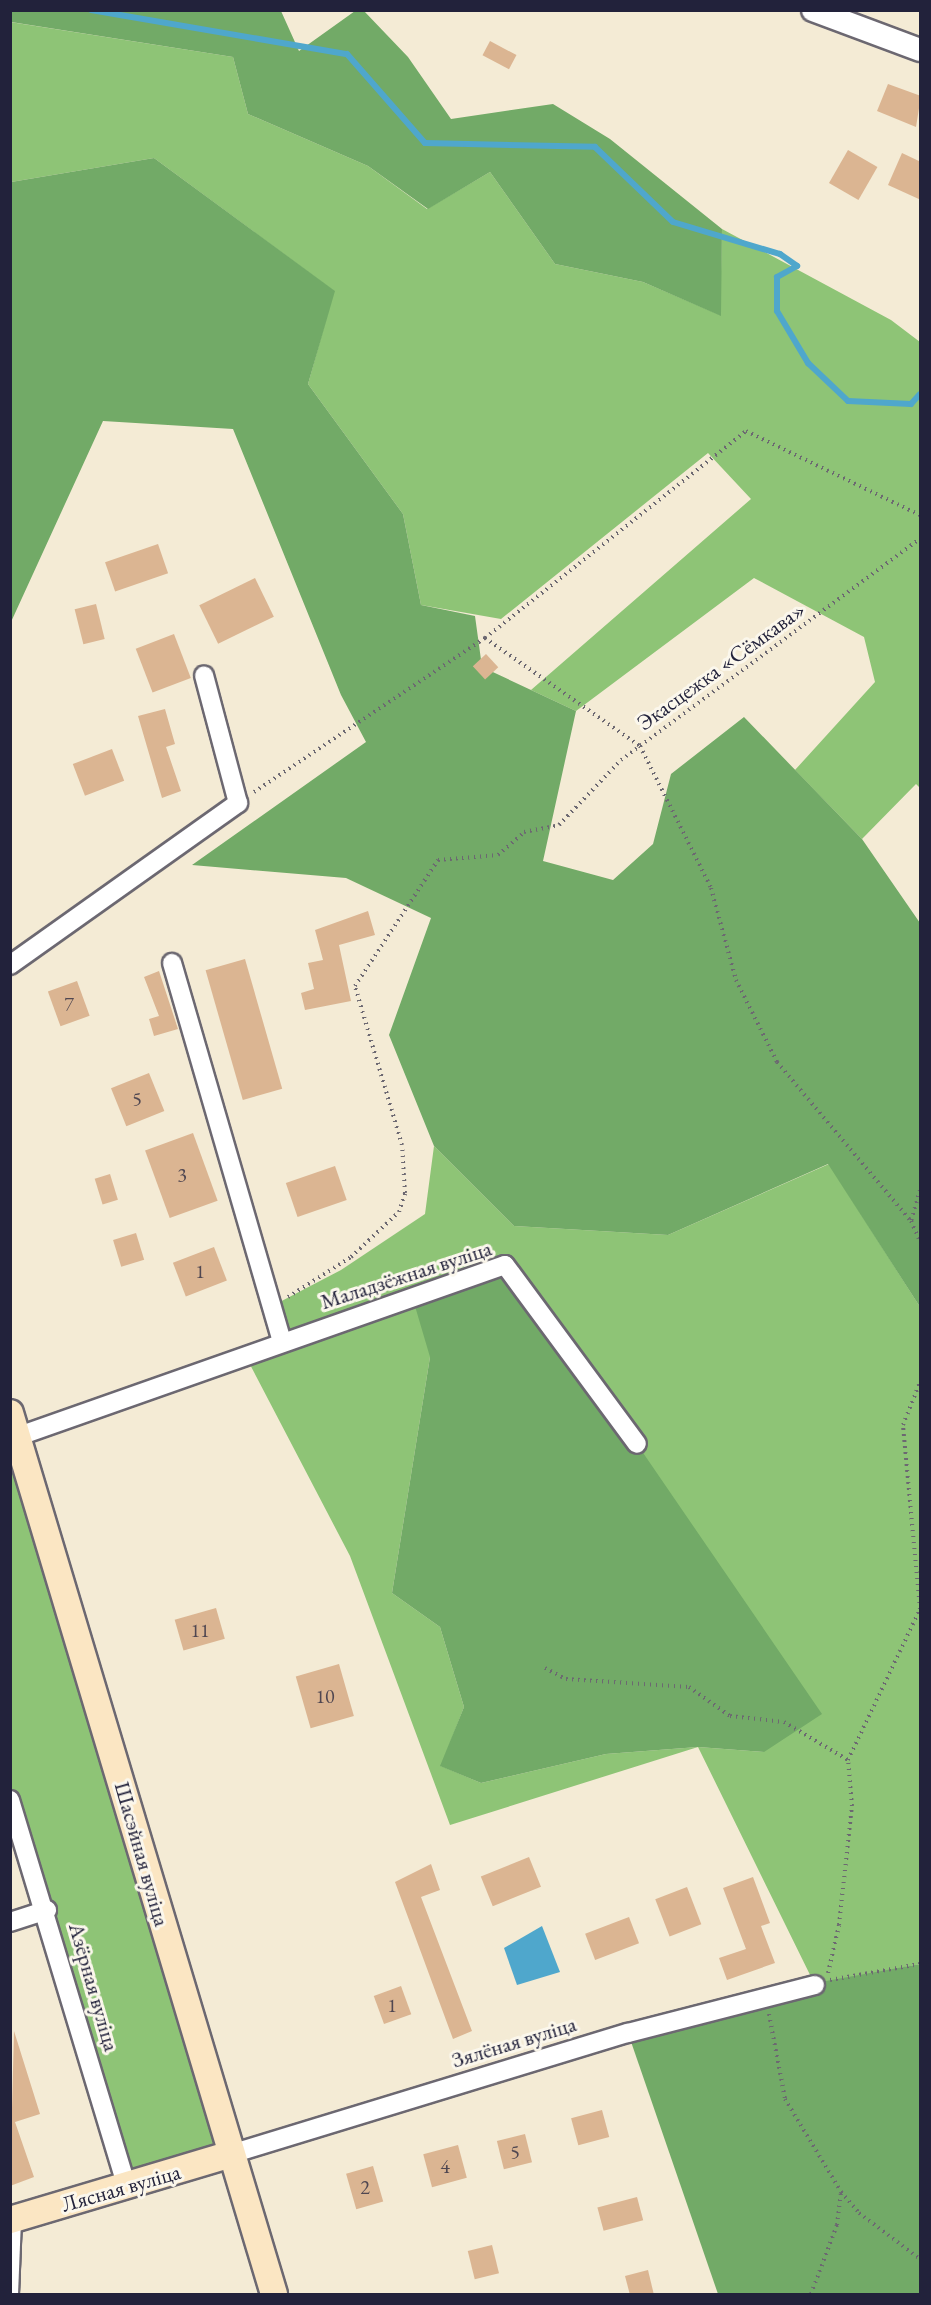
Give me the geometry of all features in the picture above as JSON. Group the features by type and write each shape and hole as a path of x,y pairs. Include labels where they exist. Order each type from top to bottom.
{"main road":[{"name":"Шасэйная вуліца","path":"15,1424 274,2295"},
{"name":"Лясная вуліца","path":"13,2219 127,2188 231,2154"}],"street":[{"path":"813,10 921,50"},
{"path":"10,965 238,803 204,675"},
{"path":"171,963 274,1305 282,1341"},
{"name":"Маладзёжная вуліца","path":"15,1424 282,1341 506,1265 637,1444"},
{"name":"Азёрная вуліца","path":"10,1800 47,1910 127,2188"},
{"path":"10,1922 47,1910"},
{"name":"Зялёная вуліца","path":"231,2154 617,2036 820,1983"}],"lane":[{"path":"13,2219 13,2295"}],"path":[{"path":"238,803 485,638 746,431 921,515"},
{"name":"Экасцежка «Сёмкава»","path":"921,539 640,746 711,888 736,980 777,1062 911,1221 921,1242"},
{"path":"274,1305 351,1257 399,1212 405,1193 402,1145 355,986 438,860 498,855 524,832 559,825 640,746 485,638"},
{"path":"911,1221 921,1190"},
{"path":"921,1382 903,1425 920,1609 848,1760 852,1806 839,1925 820,1983 921,1964"},
{"path":"545,1668 576,1680 689,1687 730,1716 784,1722 848,1760"},
{"path":"765,1998 785,2099 841,2192 859,2213 921,2259"},
{"path":"811,2295 837,2225 841,2192"}],"green space":[{"path":"10,11 281,11 299,51 355,11 364,11 408,57 451,119 553,104 610,139 722,229 721,316 643,282 555,264 490,172 428,209 368,166 248,114 233,57 11,22"},
{"path":"10,22 233,57 248,114 368,166 427,209 490,172 555,264 643,282 720,315 722,229 891,320 920,342 920,788 916,784 862,839 795,770 875,682 864,637 754,578 576,711 531,690 751,499 708,453 501,619 421,605 403,514 308,384 334,291 154,158 11,182"},
{"path":"154,158 335,291 308,384 403,514 421,605 475,616 482,667 576,711 543,861 613,880 653,844 671,774 744,717 862,839 920,923 920,1307 828,1164 668,1235 514,1226 434,1146 389,1035 431,918 346,878 192,865 366,742 341,695 233,429 103,421 11,622 11,182"},
{"path":"434,1146 514,1226 668,1235 829,1164 920,1307 920,1964 815,1985 698,1747 450,1825 350,1556 245,1355 281,1341 274,1305 341,1270 425,1214","holes":["430,1357 764,1752 698,1747 606,1754 481,1783 441,1766 464,1707 440,1627 392,1593"]},
{"path":"505,1265 637,1444 822,1714 764,1752 698,1747 606,1754 481,1783 440,1766 464,1707 440,1627 392,1593 430,1357 412,1296"},
{"path":"10,1428 231,2154 127,2188 11,1800"},
{"path":"920,1964 920,2294 718,2294 628,2033 826,1981"}],"water":[{"path":"542,1926 560,1972 517,1985 504,1948"}],"building":[{"path":"490,41 516,55 509,69 482,55"},
{"path":"888,84 921,96 916,127 877,111"},
{"path":"848,150 877,167 858,200 829,183"},
{"path":"902,153 921,162 921,200 888,185"},
{"path":"158,544 168,573 115,592 105,562"},
{"path":"255,578 274,617 218,644 199,605"},
{"path":"96,604 105,639 83,644 75,609"},
{"path":"174,634 191,678 153,693 136,649"},
{"path":"486,654 498,667 485,679 473,666"},
{"path":"165,709 175,744 166,747 181,791 162,798 138,716"},
{"path":"112,749 124,781 85,796 73,764"},
{"path":"368,911 375,935 339,945 351,1001 305,1010 301,993 314,989 308,963 323,960 315,930"},
{"path":"245,959 282,1089 243,1100 206,970"},
{"path":"159,971 178,1029 154,1036 149,1019 159,1016 144,977"},
{"path":"77,981 90,1016 61,1026 48,992"},
{"path":"149,1073 164,1111 126,1126 111,1088"},
{"path":"193,1133 218,1201 170,1218 145,1150"},
{"path":"335,1166 347,1200 298,1217 286,1183"},
{"path":"110,1174 118,1200 103,1204 95,1179"},
{"path":"136,1233 144,1260 121,1267 113,1240"},
{"path":"214,1247 227,1281 186,1296 173,1263"},
{"path":"216,1608 225,1639 183,1651 175,1620"},
{"path":"339,1664 354,1716 311,1728 296,1676"},
{"path":"529,1857 541,1887 493,1906 481,1876"},
{"path":"431,1864 440,1890 421,1897 472,2031 453,2039 395,1882"},
{"path":"753,1877 770,1923 761,1926 775,1963 727,1980 719,1958 746,1949 723,1888"},
{"path":"687,1887 701,1924 670,1937 655,1899"},
{"path":"629,1917 639,1943 595,1960 585,1934"},
{"path":"401,1986 411,2014 384,2024 374,1996"},
{"path":"14,2031 40,2114 15,2122 34,2177 10,2186"},
{"path":"602,2110 609,2137 578,2145 571,2118"},
{"path":"525,2134 532,2162 504,2169 497,2141"},
{"path":"458,2145 467,2178 432,2187 423,2154"},
{"path":"373,2166 383,2202 356,2209 346,2174"},
{"path":"637,2197 643,2220 604,2231 597,2208"},
{"path":"492,2245 499,2273 475,2279 468,2251"},
{"path":"648,2270 654,2295 630,2295 625,2276"}],"waterway":[{"path":"91,10 347,54 425,143 595,147 673,222 780,254 797,266 777,277 777,311 808,363 848,401 911,404 920,394"}]}
